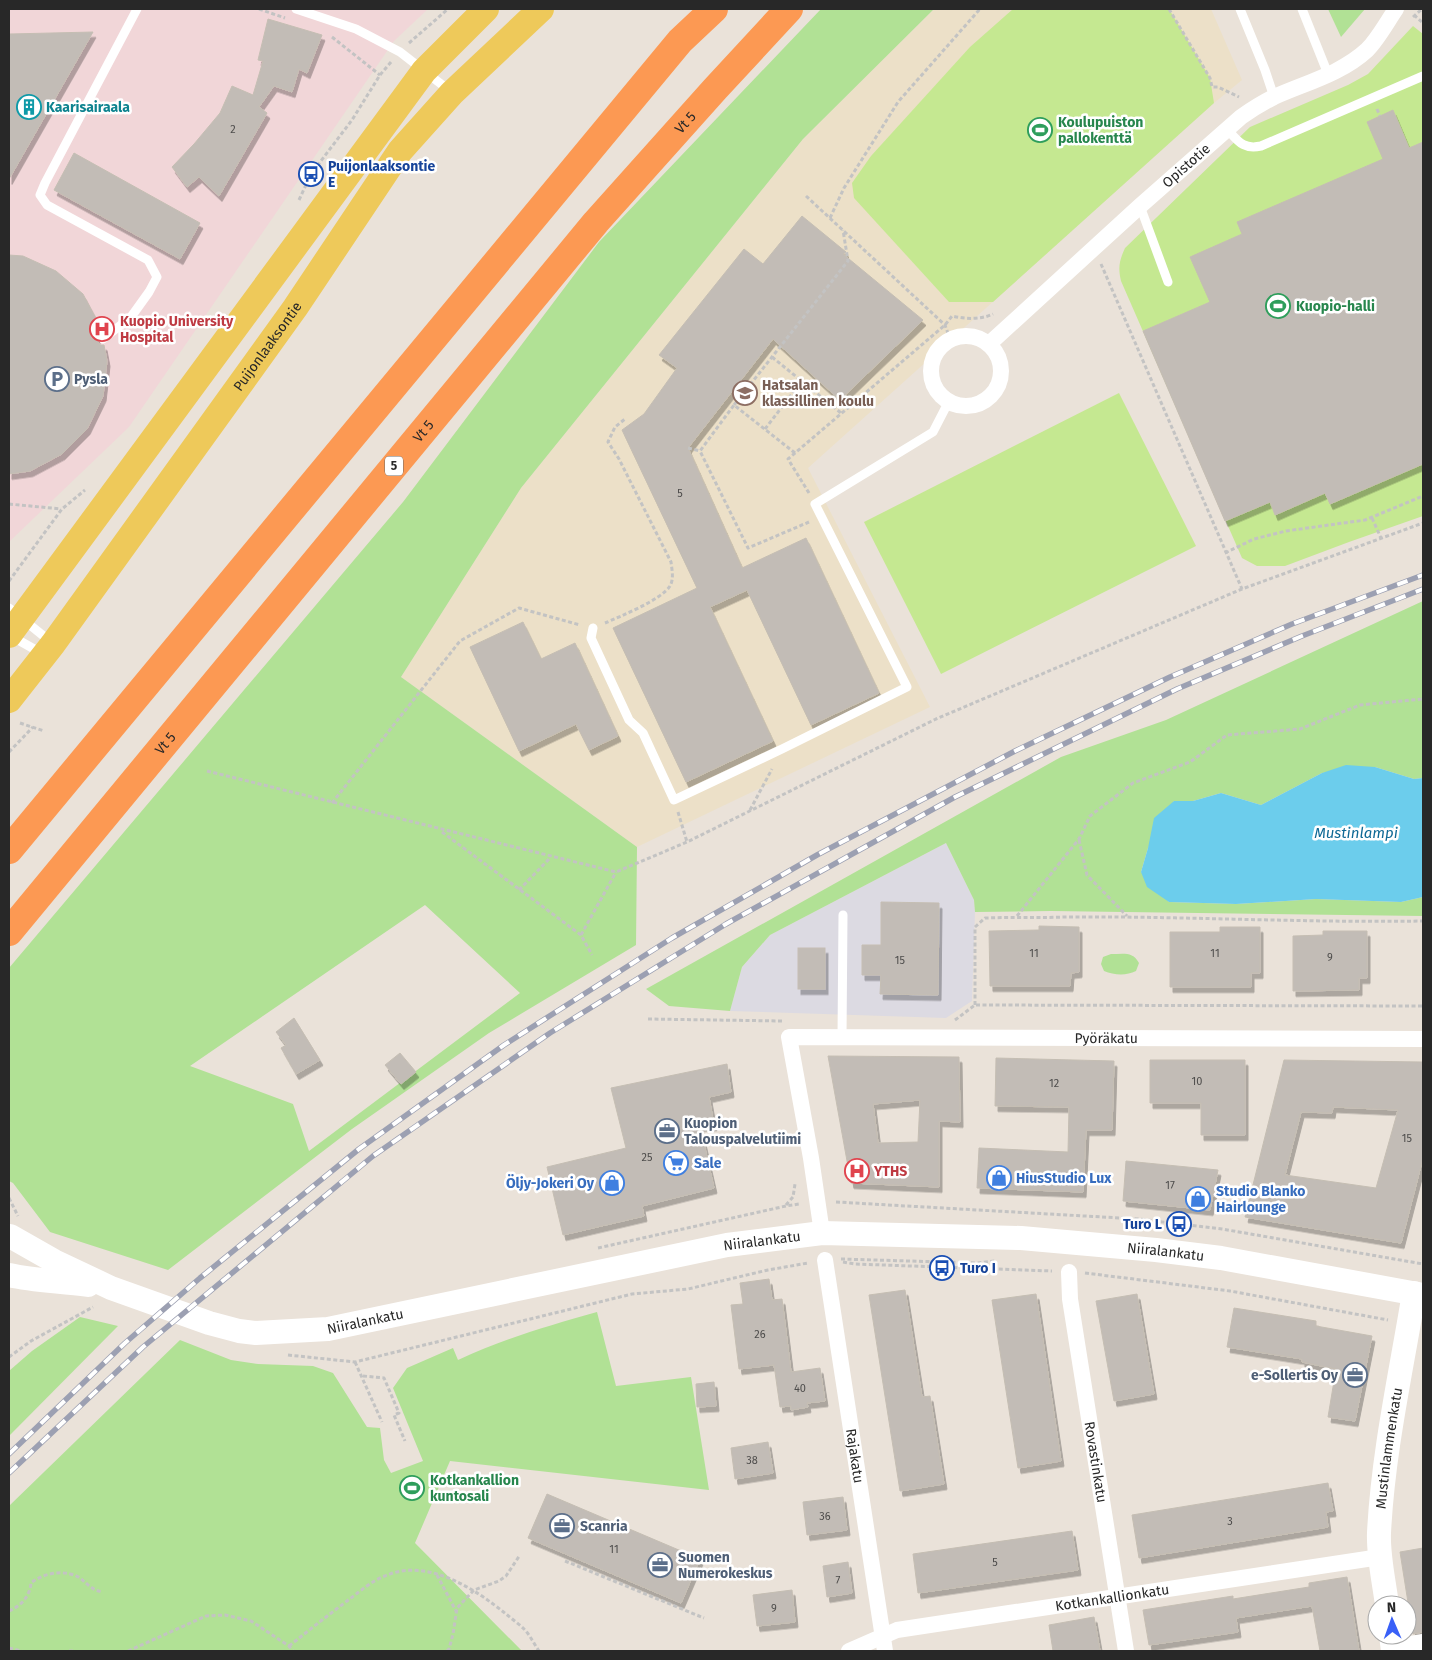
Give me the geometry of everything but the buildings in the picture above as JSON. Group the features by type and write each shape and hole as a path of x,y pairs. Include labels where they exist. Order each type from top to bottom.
{"highway":[{"path":"9,850 680,41 714,9"},
{"name":"Vt 5","path":"9,932 596,222 789,9"}],"main road":[{"path":"12,624 424,72 486,9"},
{"name":"Puijonlaaksontie","path":"9,700 49,650 295,308 400,151 452,93 541,9"},
{"name":"Niiralankatu","path":"9,1276 28,1280 65,1281 104,1297 239,1331 272,1333 328,1329 727,1245 822,1232 1022,1238 1156,1250 1222,1258 1418,1294"},
{"name":"Niiralankatu","path":"9,1235 54,1261 104,1297"},
{"name":"Mustinlammenkatu","path":"1386,1595 1379,1534 1385,1472 1409,1323 1418,1294"}],"street":[{"name":"Opistotie","path":"989,344 1241,117 1274,97 1354,61 1403,10"},
{"path":"947,332 981,339 989,344 996,353 1000,364 1001,376 998,386 991,396 976,404 959,405 948,401 940,395 934,386 931,364 934,354 947,332"},
{"name":"Pyöräkatu","path":"822,1232 811,1158 789,1038 1423,1038"},
{"name":"Rajakatu","path":"824,1260 884,1643"},
{"name":"Rovastinkatu","path":"1069,1272 1070,1299 1126,1651"},
{"name":"Kotkankallionkatu","path":"849,1651 884,1643 897,1630 1380,1557"}],"lane":[{"path":"103,339 131,317 157,277 148,260 47,205 40,195 138,9"},
{"path":"296,9 356,29 400,52 452,93"},
{"path":"1240,9 1274,97"},
{"path":"1302,9 1328,74"},
{"path":"1228,129 1243,145 1252,148 1261,146 1423,76"},
{"path":"1140,206 1168,282"},
{"path":"593,628 591,638 629,720 643,733 674,800 907,687 815,504 933,432 948,401"},
{"path":"12,624 49,650"},
{"path":"12,624 49,650"},
{"path":"842,1038 843,915"}],"path":[{"path":"259,9 287,18"},
{"path":"830,218 844,188 898,102 980,9"},
{"path":"1170,9 1210,78 1212,88 1218,87 1242,98"},
{"path":"1403,10 1423,23"},
{"path":"329,35 380,75"},
{"path":"806,196 947,332 841,413 788,459 815,504"},
{"path":"700,451 734,404 848,261 843,230"},
{"path":"1099,260 1242,589"},
{"path":"772,357 841,413"},
{"path":"765,429 802,381"},
{"path":"734,404 795,453"},
{"path":"332,803 460,642 519,608 593,628 662,596 670,584 673,572 671,562 619,459 608,442 615,427 625,419"},
{"path":"688,448 700,451 748,548 821,516"},
{"path":"1225,553 1254,539 1286,531 1372,518 1423,496"},
{"path":"9,504 62,509"},
{"path":"1372,518 1381,538"},
{"path":"207,771 616,872 687,842 936,719 1242,589 1423,523"},
{"path":"1017,916 1079,839 1090,816 1132,783 1190,762 1227,735 1300,729 1360,705 1423,699"},
{"path":"20,724 44,731"},
{"path":"9,752 33,727"},
{"path":"750,810 782,749"},
{"path":"674,800 687,842"},
{"path":"440,830 581,935 592,955"},
{"path":"1079,839 1087,875 1128,917"},
{"path":"520,890 551,857"},
{"path":"581,935 616,872"},
{"path":"975,1004 975,927 985,918 1017,916 1348,922 1423,921"},
{"path":"949,1024 975,1004 1423,1006"},
{"path":"648,1019 789,1021"},
{"path":"824,1260 855,1264 1069,1272 1230,1291 1409,1323"},
{"path":"288,1354 355,1362 632,1294 688,1290 768,1270 824,1260 978,1263 997,1260"},
{"path":"9,1358 31,1341 104,1297"},
{"path":"355,1362 363,1376 382,1422"},
{"path":"363,1376 384,1378 399,1413 394,1415 405,1441"},
{"path":"447,1651 451,1642 457,1608 474,1590 499,1581 506,1576 520,1555"},
{"path":"565,1561 704,1618"},
{"path":"289,1646 362,1590 385,1575 403,1571 420,1571 437,1574 474,1590 524,1629 539,1651"},
{"path":"9,1611 15,1609 23,1601 30,1591 32,1583 38,1578 51,1574 64,1573 76,1575 86,1585 102,1592"},
{"path":"437,1574 456,1612"},
{"path":"128,1651 206,1616 225,1615 251,1621 289,1646 293,1651"},
{"path":"9,1648 22,1651"}],"shaded area":[{"name":"Kuopio University Hospital","path":"9,9 428,9 394,41 129,427 9,542"},
{"name":"Hatsalan klassillinen koulu","path":"934,9 1211,9 1242,80 1214,103 808,468 930,707 637,847 401,677 521,488 803,139"},
{"path":"946,843 974,900 972,1001 946,1018 730,1011 742,967 770,935"}],"green space":[{"path":"821,9 934,9 803,139 521,488 401,677 637,847 636,945 489,1033 352,1129 168,1270 50,1232 13,1183 9,1181 9,968 403,502 599,242","holes":["425,905 520,993 309,1151 293,1104 190,1066"]},
{"name":"Koulupuiston pallokenttä","path":"1013,9 1169,9 1210,78 1214,103 993,302 949,302 854,198 852,183 871,156 970,47"},
{"path":"1328,9 1365,9 1341,37"},
{"name":"Kuopio-halli","path":"1413,26 1423,34 1423,516 1285,566 1257,566 1242,558 1121,281 1119,268 1121,257 1125,248 1250,127 1348,85 1368,74"},
{"path":"1119,393 1196,546 941,674 864,522"},
{"path":"1423,601 1423,778 1414,779 1375,767 1322,773 1261,805 1221,793 1193,801 1174,801 1148,848 1141,872 1169,902 1236,904 1316,899 1401,902 1423,897 1423,916 1051,911 975,912 974,900 946,843 770,935 742,967 730,1011 669,1006 646,989 1061,757 1166,720"},
{"path":"1111,954 1127,954 1137,959 1139,963 1136,971 1120,974 1104,971 1101,964 1103,957"},
{"path":"597,1312 616,1386 691,1377 709,1490 450,1461 415,1543 522,1651 9,1651 9,1506 180,1340 231,1360 258,1364 313,1366 333,1373 367,1427 380,1428 384,1460 391,1473 423,1461 393,1388 407,1368 453,1348 458,1360 510,1339"},
{"path":"80,1317 118,1326 9,1436 9,1371 32,1351"}],"water":[{"name":"Mustinlampi","path":"1346,765 1375,767 1414,779 1423,778 1423,897 1401,902 1316,899 1236,904 1169,902 1147,887 1141,872 1154,818 1174,801 1193,801 1221,793 1261,805 1322,773"}],"railway":[{"path":"9,1454 125,1343 200,1278 359,1149 504,1045 672,938 817,855 1015,751 1170,677 1292,624 1423,575"},
{"path":"9,1473 143,1347 373,1156 550,1033 726,924 955,797 1177,689 1302,636 1423,589"}],"place":[{"name":"Kaarisairaala","path":"29,107"},
{"name":"Koulupuiston pallokenttä","path":"1040,130"},
{"name":"Puijonlaaksontie E","path":"311,174"},
{"name":"Kuopio-halli","path":"1278,306"},
{"name":"Kuopio University Hospital","path":"102,329"},
{"name":"Pysla","path":"57,379"},
{"name":"Hatsalan klassillinen koulu","path":"745,393"},
{"name":"Kuopion Talouspalvelutiimi","path":"667,1131"},
{"name":"Sale","path":"676,1163"},
{"name":"YTHS","path":"857,1171"},
{"name":"HiusStudio Lux","path":"999,1178"},
{"name":"Öljy-Jokeri Oy","path":"612,1183"},
{"name":"Studio Blanko Hairlounge","path":"1198,1199"},
{"name":"Turo L","path":"1179,1224"},
{"name":"Turo I","path":"942,1268"},
{"name":"e-Sollertis Oy","path":"1355,1375"},
{"name":"Kotkankallion kuntosali","path":"412,1488"},
{"name":"Scanria","path":"562,1526"},
{"name":"Suomen Numerokeskus","path":"660,1565"}]}
